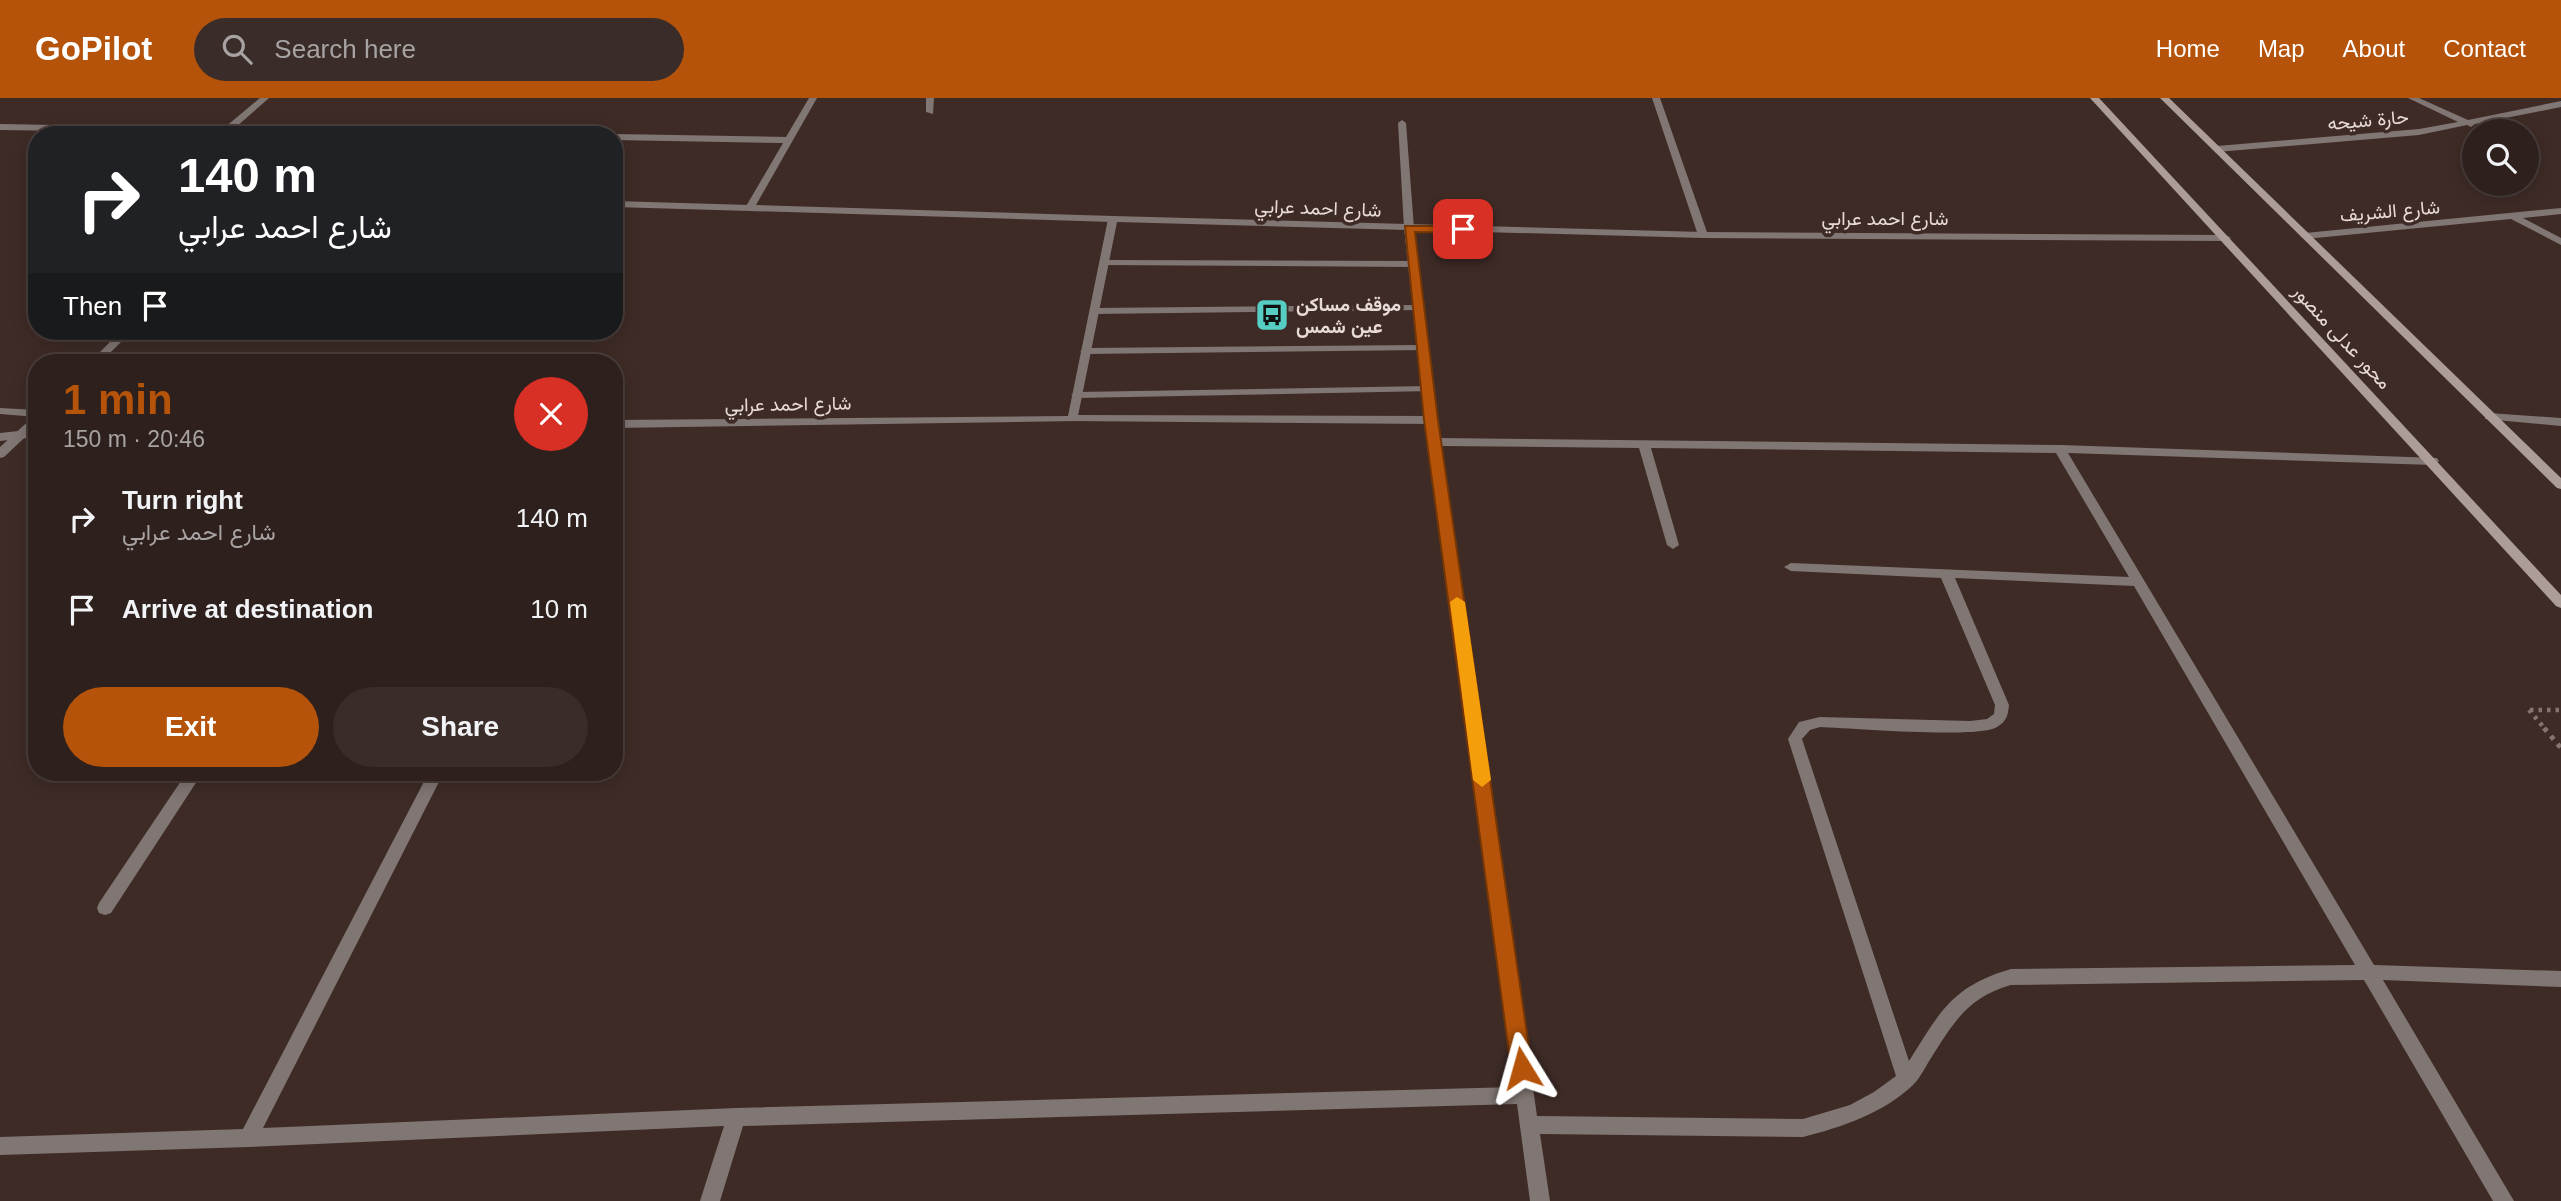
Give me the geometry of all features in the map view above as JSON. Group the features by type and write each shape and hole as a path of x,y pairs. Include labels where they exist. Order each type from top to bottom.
{"main road":[{"name":"محور عدلى منصور","path":"2094,98 2433,461 2561,603"},
{"name":"محور عدلى منصور","path":"2164,98 2561,485"}],"street":[{"path":"232,126 265,98"},
{"path":"750,208 813,98"},
{"path":"930,98 930,112"},
{"path":"1656,98 1703,235"},
{"path":"2413,98 2462,120"},
{"path":"2549,98 2561,104"},
{"name":"حارة شيحه","path":"2494,119 2561,104"},
{"path":"1402,124 1416,308 1540,1201"},
{"name":"حارة شيحه","path":"2217,149 2363,138 2462,125"},
{"path":"0,127 28,127"},
{"path":"623,136 789,140"},
{"name":"شارع احمد عرابي","path":"623,204 1703,235 2226,238"},
{"name":"شارع الشريف","path":"2305,236 2561,211"},
{"path":"2515,217 2561,242"},
{"path":"1073,419 1113,219"},
{"path":"1104,263 1412,264"},
{"path":"1094,311 1416,308"},
{"path":"103,354 118,340"},
{"path":"1086,351 1422,348"},
{"path":"1077,395 1427,389"},
{"path":"0,411 28,415"},
{"path":"2489,417 2561,422"},
{"name":"شارع احمد عرابي","path":"623,425 1073,419 1431,420"},
{"path":"0,454 28,426"},
{"path":"0,437 28,434"},
{"path":"1435,442 2060,449 2433,461"},
{"path":"1644,446 1673,545"},
{"path":"2060,449 2504,1201"},
{"path":"1791,567 2139,582"},
{"path":"1906,1080 1795,739 1798,730 1807,724 1820,722 1970,727 1991,724 2001,716 2002,705 1946,574"},
{"path":"105,908 189,781"},
{"path":"248,1138 431,781"},
{"path":"1530,1125 1803,1128 1837,1120 1871,1106 1906,1080 1969,992 2011,977 2368,972 2561,979"},
{"path":"0,1146 736,1117 1525,1095"},
{"path":"710,1201 736,1117"}],"path":[{"path":"2561,710 2529,710 2561,748"}],"slow traffic":[{"path":"1457,602 1482,780"}],"place":[{"name":"موقف مساكن عين شمس","path":"1272,315"}],"route":[{"path":"1463,229 1409,228 1416,308 1431,420 1522,1068"}]}
